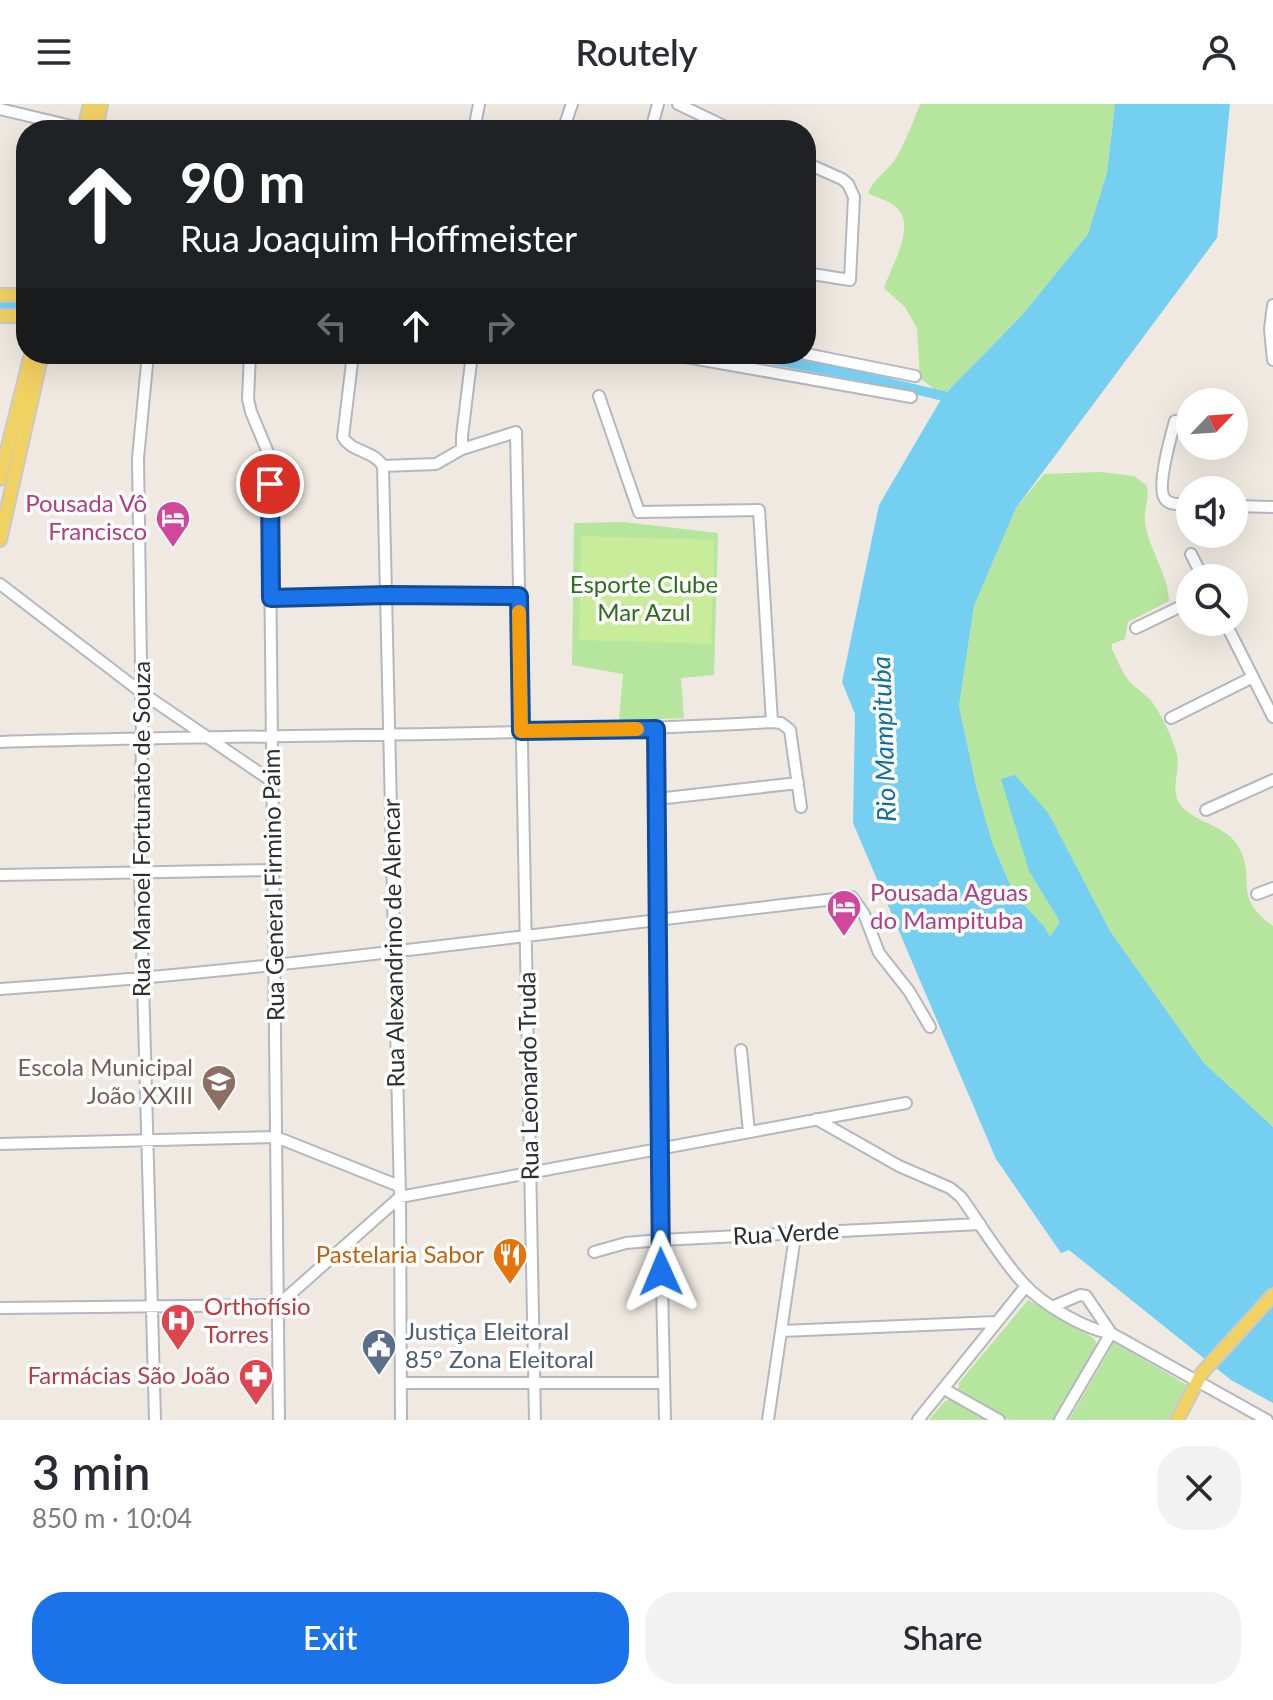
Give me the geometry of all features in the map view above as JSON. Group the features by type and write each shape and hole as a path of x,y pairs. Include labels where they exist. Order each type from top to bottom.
{"main road":[{"path":"0,479 28,364"},
{"path":"0,540 40,364"},
{"path":"1177,1420 1196,1382 1273,1295"}],"street":[{"path":"678,104 711,120"},
{"path":"0,109 46,120"},
{"path":"816,167 842,179 854,197 850,280 816,275"},
{"path":"1273,305 1270,320 1273,357"},
{"path":"816,356 915,376"},
{"path":"846,383 850,363"},
{"name":"Rua Manoel Fortunato de Souza","path":"147,364 138,458 142,737 140,872 155,1420"},
{"name":"Rua General Firmino Paim","path":"250,364 248,399 269,455 279,1420"},
{"path":"352,364 343,429 345,443 370,453 383,466 436,464 462,449 471,364"},
{"path":"730,364 911,397"},
{"path":"599,396 639,512 759,510 772,722"},
{"path":"1175,421 1163,495 1166,501 1176,504"},
{"name":"Rua Leonardo Truda","path":"462,449 516,432 535,1420"},
{"name":"Rua Alexandrino de Alencar","path":"383,466 400,1192 401,1420"},
{"path":"1248,506 1273,507"},
{"path":"1191,554 1196,564"},
{"path":"0,584 141,692 273,782"},
{"path":"271,598 519,596"},
{"path":"1136,628 1176,609"},
{"path":"1232,636 1273,717"},
{"path":"1171,718 1253,677"},
{"path":"0,742 656,729 772,722 781,723 790,730 801,807"},
{"path":"656,729 659,1149 665,1420"},
{"path":"1206,810 1273,780"},
{"path":"657,799 798,783"},
{"path":"0,875 273,870"},
{"path":"1257,894 1273,888"},
{"path":"0,989 274,966 852,897 864,914 879,953 909,991 930,1027"},
{"path":"741,1050 749,1132"},
{"path":"0,1144 276,1137 400,1192 531,1172 906,1103"},
{"path":"816,1119 899,1166 950,1188 961,1197 1026,1286 1054,1306 1090,1329 1111,1333 1267,1420"},
{"path":"0,1308 278,1305 400,1192"},
{"name":"Rua Verde","path":"594,1252 626,1243 661,1240 980,1224"},
{"path":"768,1420 793,1234"},
{"path":"918,1420 1026,1286"},
{"path":"1054,1306 1080,1295 1086,1296 1111,1333"},
{"path":"782,1331 996,1322"},
{"path":"1060,1420 1111,1333"},
{"path":"401,1383 664,1383"},
{"path":"944,1389 999,1420"}],"green space":[{"path":"920,104 1115,104 1107,174 1088,234 1023,314 943,396 920,378 917,328 905,307 884,288 904,235 902,215 893,205 868,193 896,158"},
{"path":"1101,472 1134,476 1146,485 1145,522 1169,601 1128,622 1125,639 1112,644 1112,649 1126,677 1152,702 1169,732 1178,758 1175,788 1179,802 1190,814 1233,839 1246,868 1248,896 1252,905 1273,926 1273,1127 1203,1062 1110,931 1049,814 1029,871 1060,922 1050,938 1044,926 1014,894 993,845 977,790 959,706 974,606 1016,508 1044,474"},
{"name":"Esporte Clube Mar Azul","path":"623,522 718,533 714,675 681,678 684,718 619,721 623,674 572,665 574,523"},
{"path":"581,536 714,540 711,644 579,640"},
{"path":"1028,1300 1092,1337 1098,1345 1057,1420 1009,1420 958,1392 959,1383"},
{"path":"1114,1342 1192,1388 1174,1420 1069,1420"},
{"path":"952,1399 989,1420 929,1420 945,1401"}],"water":[{"name":"Rio Mampituba","path":"1115,104 1230,104 1217,238 1016,508 974,606 959,706 977,790 993,845 1014,894 1044,926 1050,937 1060,922 1029,871 1001,779 1015,775 1049,814 1110,931 1203,1062 1273,1127 1273,1403 1231,1380 1069,1250 1061,1253 996,1159 853,823 855,714 842,682 879,505 943,396 1023,314 1088,234 1107,173"}],"waterway":[{"path":"0,305 16,305"},
{"path":"796,364 943,396"}],"slow traffic":[{"path":"519,612 521,731 637,729"}],"place":[{"name":"Pousada Vô Francisco","path":"173,549"},
{"name":"Pousada Aguas do Mampituba","path":"844,938"},
{"name":"Escola Municipal João XXIII","path":"219,1113"},
{"name":"Pastelaria Sabor","path":"510,1286"},
{"name":"Orthofísio Torres","path":"178,1352"},
{"name":"Justiça Eleitoral 85° Zona Eleitoral","path":"379,1377"},
{"name":"Farmácias São João","path":"256,1407"}],"route":[{"path":"270,484 271,598 519,596 521,731 656,729 661,1272"}]}
